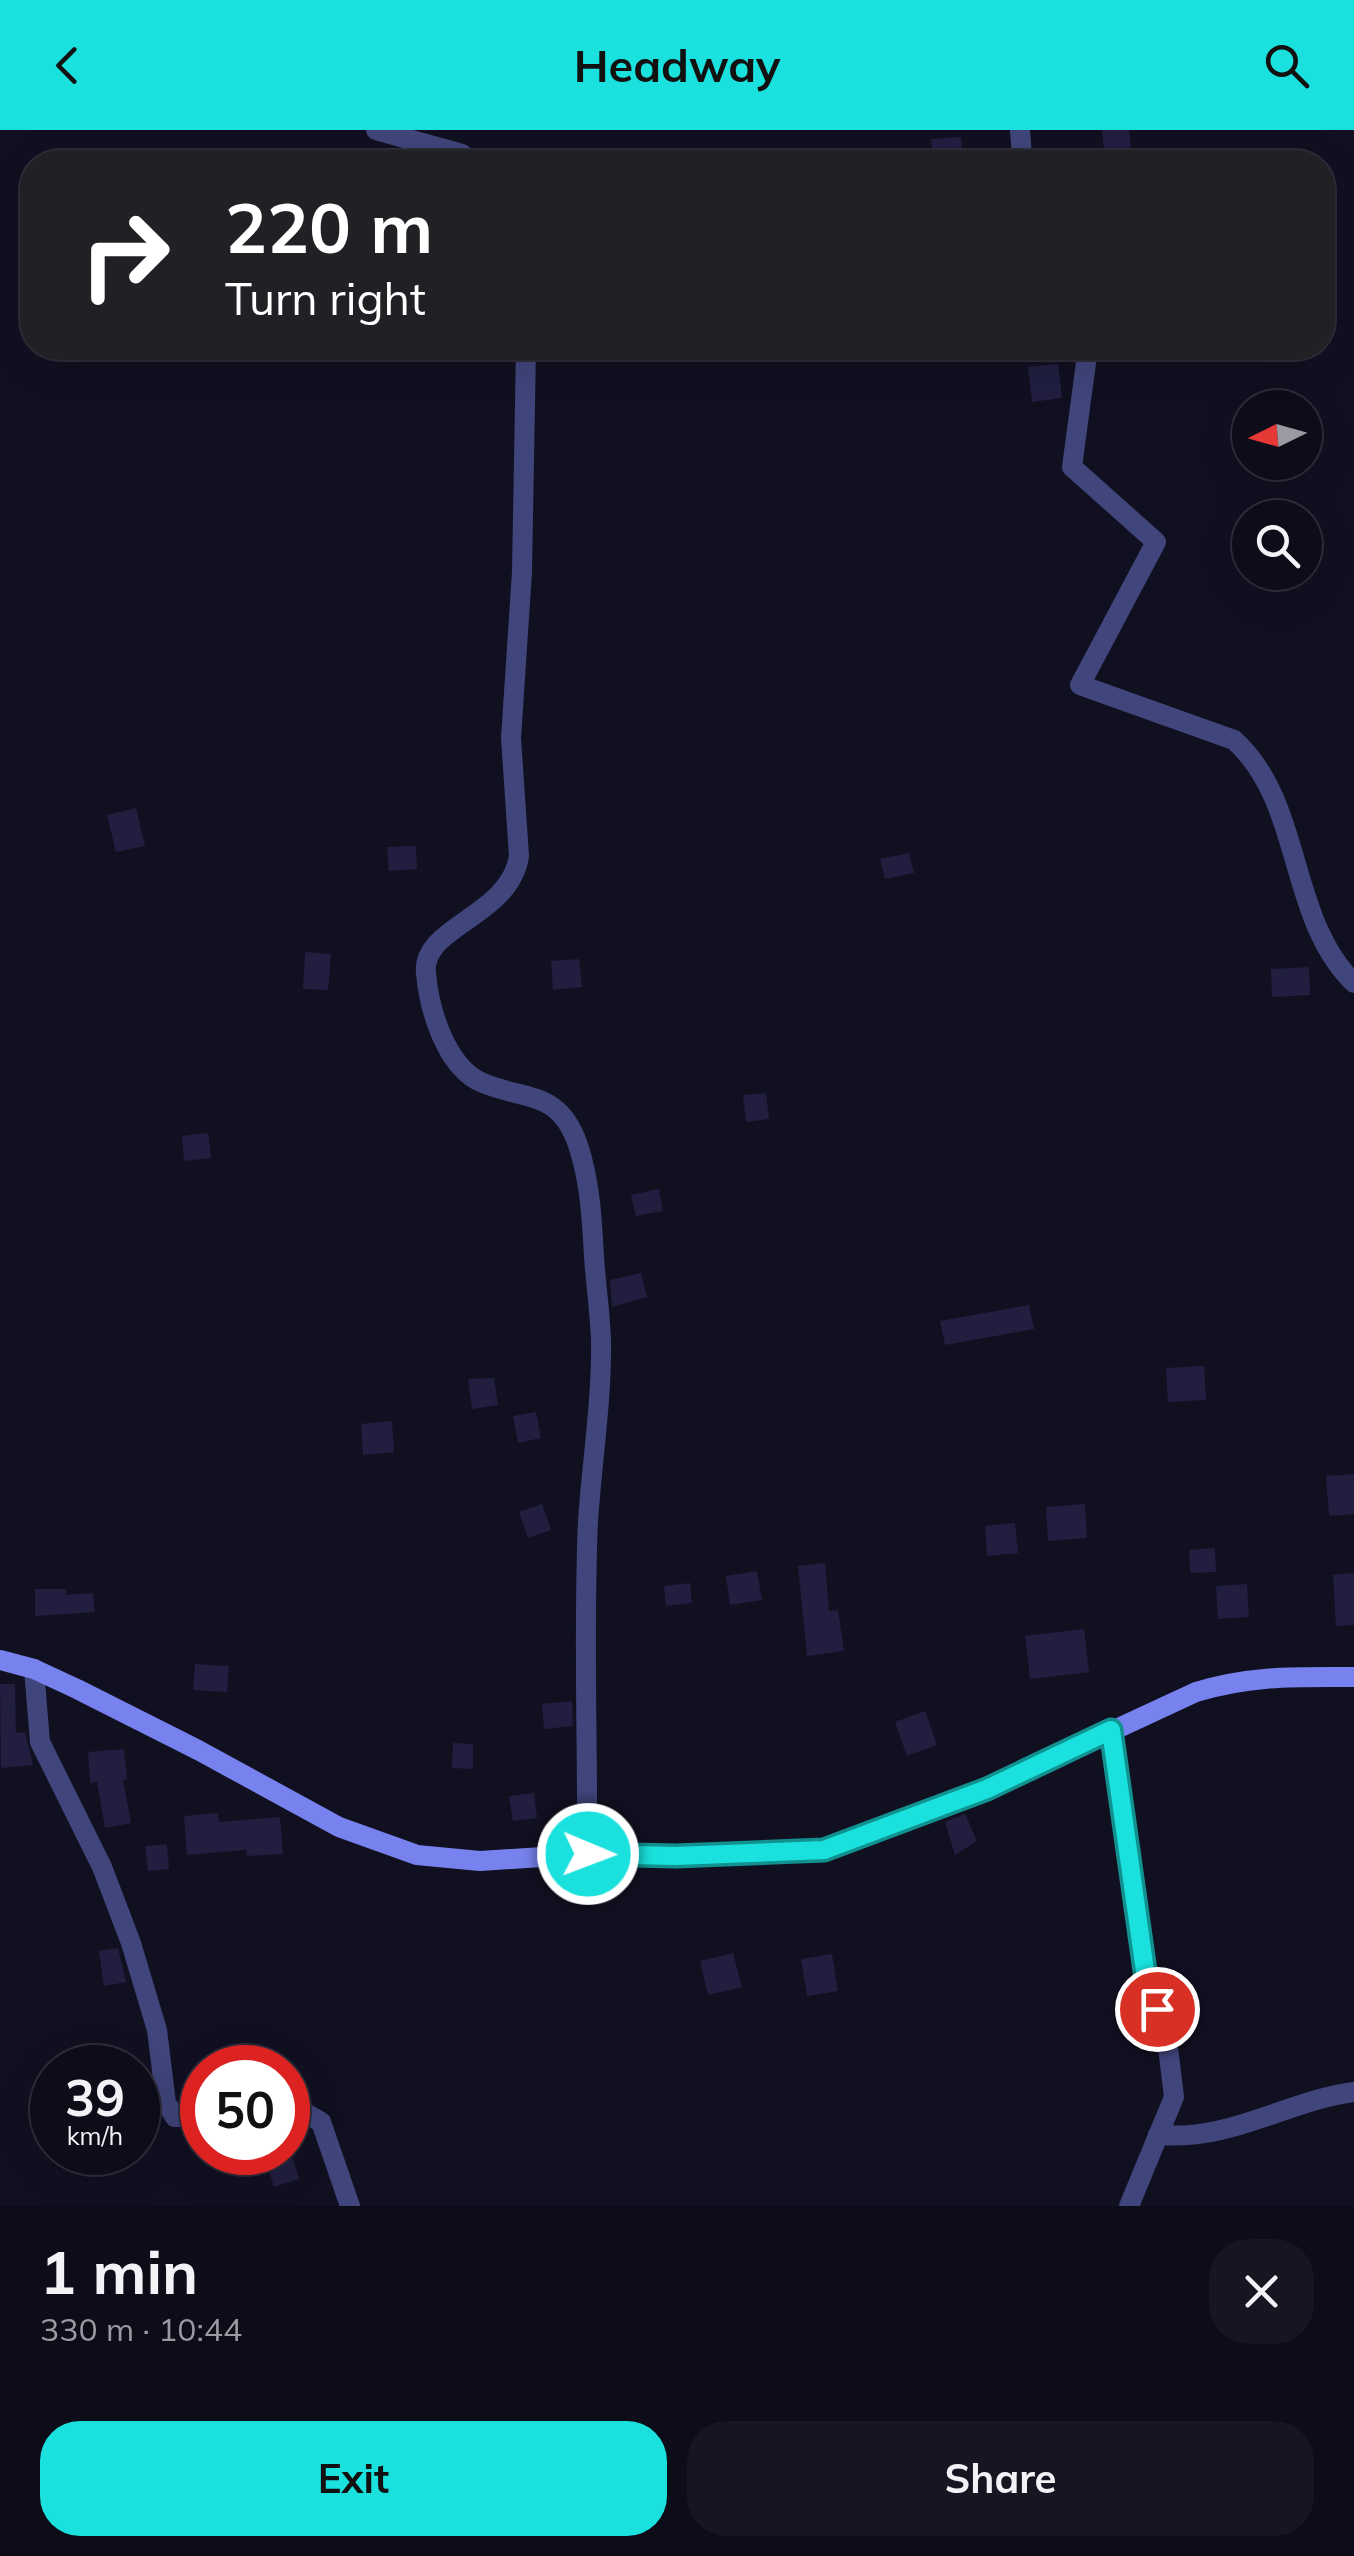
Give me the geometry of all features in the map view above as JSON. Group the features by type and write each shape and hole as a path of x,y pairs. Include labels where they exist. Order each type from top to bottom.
{"main road":[{"path":"0,1660 34,1669 198,1750 339,1828 418,1855 480,1861 588,1854 684,1856 824,1850 987,1789 1111,1730 1225,1683 1269,1676 1354,1677"}],"street":[{"path":"376,130 448,150"},
{"path":"526,360 522,572 512,738 519,856 508,888 484,910 435,943 426,955 426,973 435,1019 452,1054 481,1082 538,1096 553,1105 577,1142 586,1173 601,1342 588,1525 588,1854"},
{"path":"1086,360 1072,466 1156,542 1080,685 1234,740 1253,757 1292,844 1321,938 1354,983"},
{"path":"34,1669 40,1742 102,1867 131,1943 157,2030 166,2102 175,2118 180,2118"},
{"path":"1111,1730 1146,1978 1167,2040 1174,2098 1129,2206"},
{"path":"1158,2135 1180,2137 1227,2129 1354,2092"},
{"path":"310,2116 321,2122 350,2206"}],"building":[{"path":"1102,130 1129,130 1131,150 1104,150"},
{"path":"961,137 962,150 932,150 931,139"},
{"path":"1058,364 1062,398 1032,402 1028,367"},
{"path":"136,808 145,846 116,852 107,815"},
{"path":"416,846 417,869 389,871 387,847"},
{"path":"909,853 914,873 885,879 880,859"},
{"path":"305,952 331,954 328,990 303,989"},
{"path":"579,959 582,987 553,990 551,961"},
{"path":"1309,967 1310,995 1272,997 1271,969"},
{"path":"766,1093 769,1119 746,1122 743,1095"},
{"path":"208,1133 211,1158 184,1161 182,1136"},
{"path":"659,1189 663,1211 636,1216 631,1195"},
{"path":"641,1273 647,1297 612,1307 610,1280"},
{"path":"1029,1305 1034,1329 945,1345 940,1321"},
{"path":"1204,1366 1206,1400 1168,1402 1166,1368"},
{"path":"494,1378 498,1405 472,1409 468,1379"},
{"path":"536,1412 541,1438 518,1443 513,1416"},
{"path":"392,1421 394,1452 363,1455 361,1424"},
{"path":"1354,1474 1354,1514 1329,1516 1326,1476"},
{"path":"542,1504 551,1530 528,1538 519,1512"},
{"path":"1085,1504 1087,1538 1048,1541 1046,1507"},
{"path":"1015,1523 1018,1553 987,1556 985,1526"},
{"path":"1215,1548 1216,1572 1190,1573 1189,1550"},
{"path":"825,1563 829,1611 838,1610 844,1651 807,1656 798,1566"},
{"path":"757,1571 762,1600 730,1605 726,1576"},
{"path":"1354,1573 1354,1625 1336,1626 1333,1575"},
{"path":"690,1583 692,1603 666,1606 664,1586"},
{"path":"1247,1584 1249,1617 1218,1619 1216,1586"},
{"path":"35,1589 66,1589 66,1595 93,1593 95,1612 35,1616"},
{"path":"1084,1629 1089,1672 1030,1679 1025,1636"},
{"path":"195,1664 229,1666 227,1692 193,1690"},
{"path":"0,1684 15,1684 16,1733 25,1732 33,1765 1,1768"},
{"path":"572,1701 573,1726 544,1729 542,1704"},
{"path":"925,1711 937,1745 907,1756 895,1722"},
{"path":"453,1743 473,1744 473,1769 452,1768"},
{"path":"124,1749 127,1779 123,1780 131,1823 105,1828 97,1782 90,1783 88,1752"},
{"path":"534,1793 537,1818 513,1821 509,1796"},
{"path":"218,1813 219,1822 280,1817 283,1854 247,1856 246,1850 187,1855 184,1816"},
{"path":"965,1814 977,1841 955,1855 945,1822"},
{"path":"167,1844 169,1869 148,1871 145,1846"},
{"path":"118,1948 126,1982 104,1986 99,1951"},
{"path":"733,1953 742,1987 708,1995 700,1961"},
{"path":"832,1954 838,1991 807,1996 801,1959"},
{"path":"270,2175 298,2175 299,2179 274,2187"}],"route":[{"path":"588,1854 676,1856 824,1850 987,1789 1111,1730 1146,1978 1157,2009"}]}
